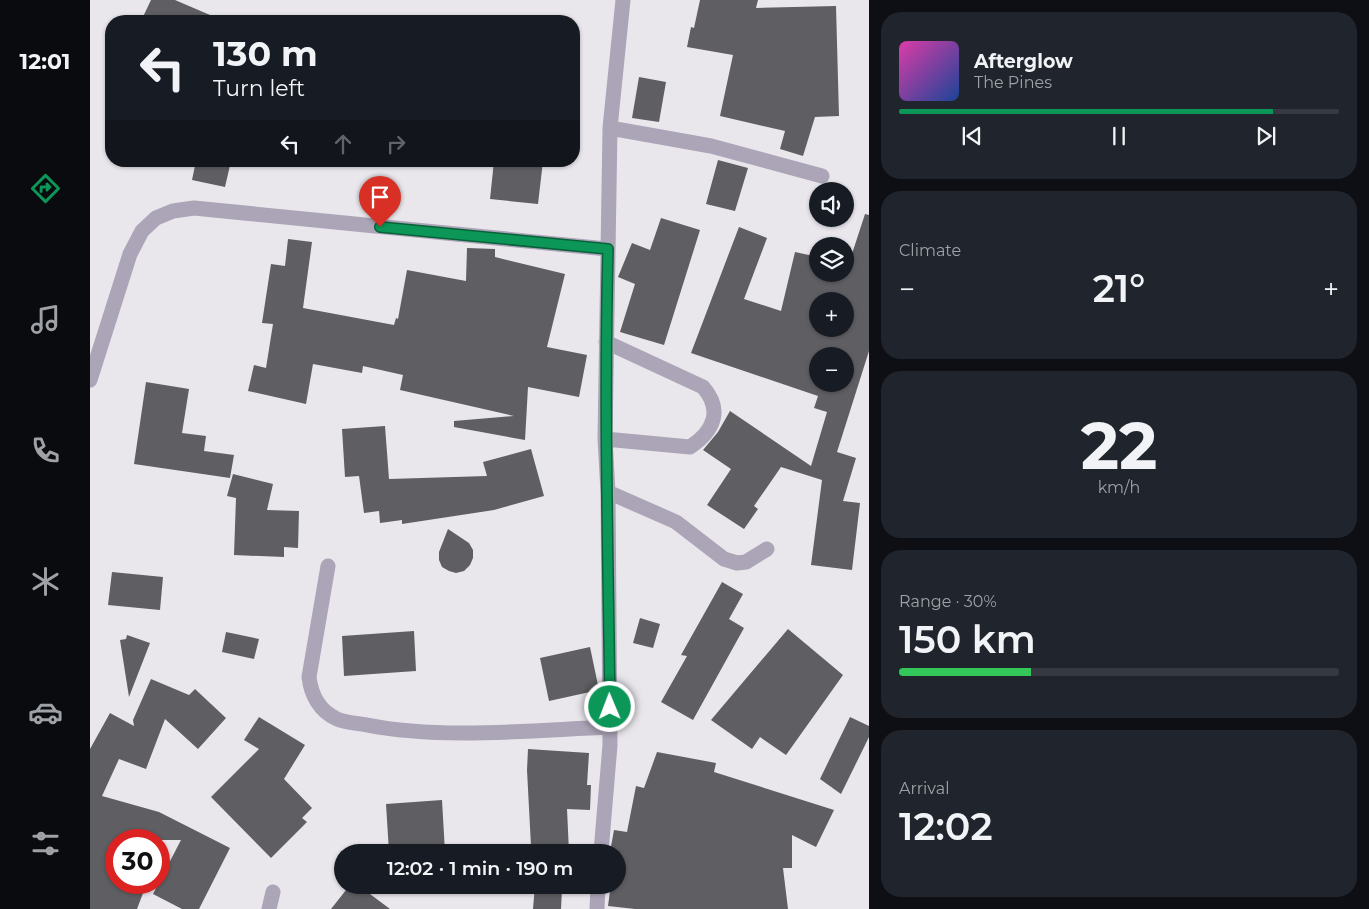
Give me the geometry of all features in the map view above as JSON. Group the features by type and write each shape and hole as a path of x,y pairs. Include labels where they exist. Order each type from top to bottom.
{"street":[{"path":"602,844 610,726 608,492 605,439 610,128 623,0"},
{"path":"610,128 710,146 822,176"},
{"path":"90,380 130,254 142,231 156,218 173,211 194,208 608,249"},
{"path":"605,439 690,447 705,436 710,428 715,410 709,394 703,387 606,342"},
{"path":"608,492 676,522 724,559 737,563 746,562 766,549"},
{"path":"328,566 309,677 311,693 320,706 337,719 391,730 474,732 610,726"},
{"path":"269,909 273,892"},
{"path":"597,909 598,894"}],"building":[{"path":"151,0 175,0 210,15 144,15"},
{"path":"700,0 758,0 756,8 836,6 839,116 815,117 803,156 780,149 785,131 720,116 733,55 687,47 691,27 694,28"},
{"path":"639,77 666,82 659,122 632,118"},
{"path":"718,160 748,168 735,211 706,204"},
{"path":"195,167 230,167 225,187 192,180"},
{"path":"493,167 542,167 538,204 490,199"},
{"path":"865,214 869,215 869,351 837,452 856,458 843,501 860,503 852,570 811,565 822,480 781,467 754,506 758,509 744,529 707,505 731,469 703,450 718,432 730,411 811,466 827,412 814,408 818,396 691,353 739,227 767,238 744,299 781,311 795,252 809,255 809,282 854,282 854,248"},
{"path":"661,218 700,230 664,345 620,332 635,284 618,277 632,243 650,250"},
{"path":"288,239 312,242 303,308 394,325 396,318 398,319 407,270 466,281 467,248 495,249 495,257 565,274 547,347 587,355 579,397 528,387 525,440 454,427 454,421 514,416 400,390 403,375 363,366 362,373 313,364 306,404 248,391 254,365 266,368 273,324 262,323 271,264 285,266"},
{"path":"146,382 189,389 182,433 206,436 204,451 234,455 230,478 134,464"},
{"path":"385,426 389,479 487,476 483,462 531,449 544,496 494,510 402,524 402,520 380,523 379,511 364,513 359,476 345,477 342,429"},
{"path":"233,474 273,484 267,510 299,511 298,548 284,547 284,557 234,555 236,498 227,496"},
{"path":"448,529 469,543 473,550 473,558 470,565 464,571 456,573 449,571 442,567 439,560 439,552"},
{"path":"112,572 163,577 160,610 108,605"},
{"path":"722,582 743,594 729,619 744,628 693,720 661,702 687,656 681,655"},
{"path":"640,618 660,624 653,648 633,643"},
{"path":"788,629 843,675 786,755 760,737 752,749 711,720"},
{"path":"414,631 416,671 344,676 342,636"},
{"path":"226,632 259,639 254,659 222,652"},
{"path":"127,635 150,643 129,697 120,640 126,639"},
{"path":"590,647 599,690 549,701 540,658"},
{"path":"151,679 189,695 195,689 226,718 198,749 165,719 146,769 119,759 102,796 159,812 230,848 199,909 182,909 153,894 170,894 170,861 181,840 170,840 170,829 105,829 105,894 143,894 137,909 90,909 90,749 110,713 134,726 133,720"},
{"path":"259,717 305,745 284,779 312,808 302,818 307,822 271,858 211,797 259,749 244,740"},
{"path":"850,717 869,726 869,737 841,794 820,779"},
{"path":"528,749 589,753 587,785 591,785 590,810 567,809 569,844 531,844 527,770"},
{"path":"657,752 716,763 714,772 834,810 816,847 792,835 792,868 783,868 788,909 635,909 608,906 610,894 626,894 626,844 611,844 614,830 627,832 636,786 644,788"},
{"path":"442,800 445,844 388,844 386,804"},
{"path":"343,894 370,894 390,909 331,909"},
{"path":"534,894 562,894 561,909 533,909"}],"route":[{"path":"380,227 608,249 605,439 608,492 610,707"}]}
